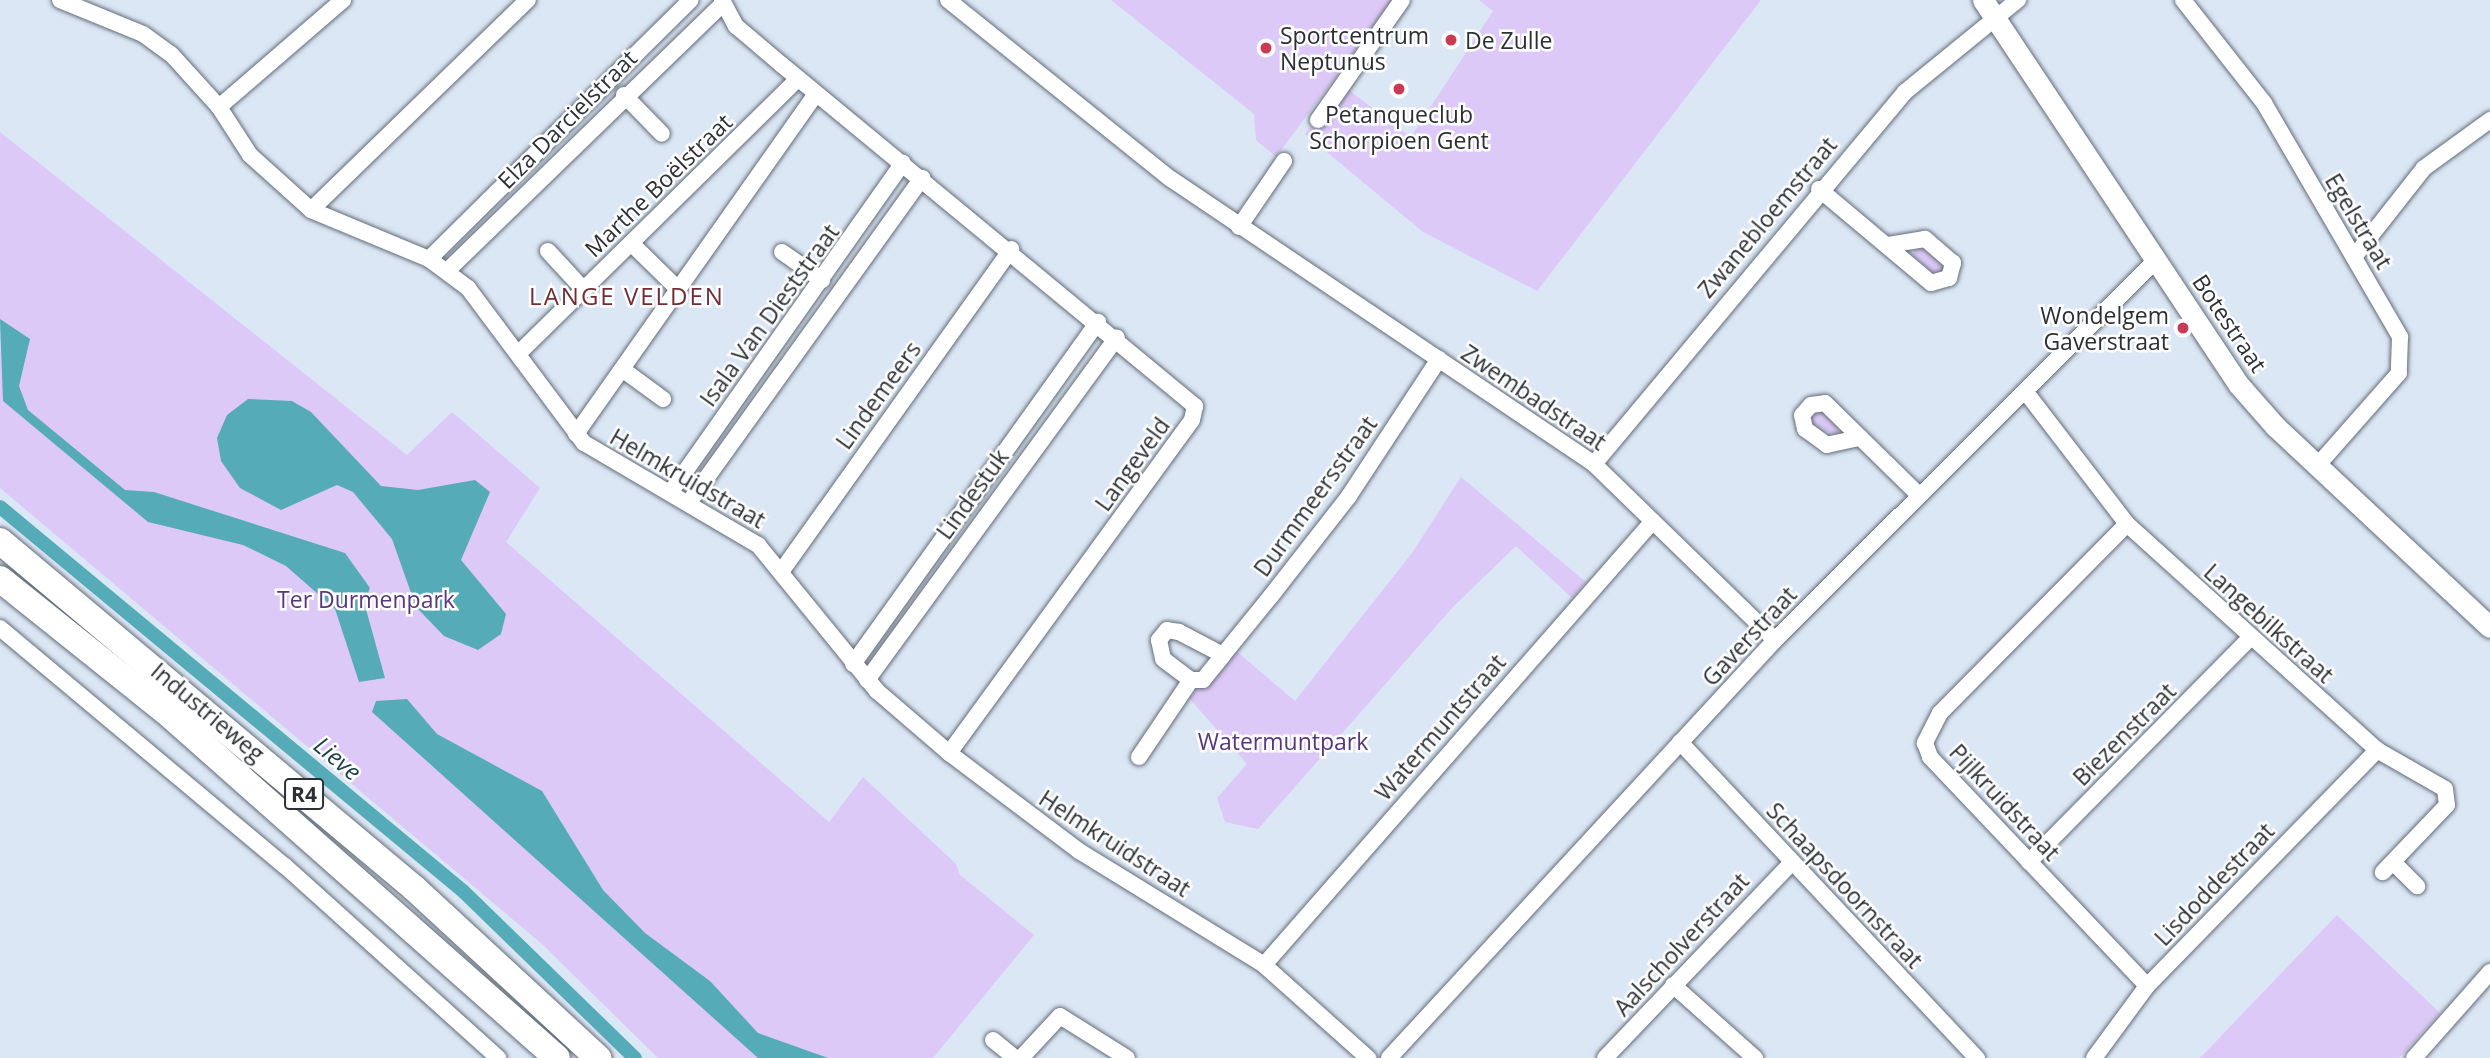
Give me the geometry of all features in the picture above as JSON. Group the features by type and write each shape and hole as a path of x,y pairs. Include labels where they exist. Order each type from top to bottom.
{"highway":[{"name":"Industrieweg","path":"0,541 414,888 598,1058"},
{"name":"Industrieweg","path":"0,579 193,735 557,1058"}],"street":[{"name":"Helmkruidstraat","path":"60,0 143,34 219,107 250,155 311,210 429,259 447,271 498,319 576,434 613,464 670,494 690,501 758,544 783,569 867,680 949,753 1079,851 1264,965 1368,1058"},
{"path":"219,107 343,0"},
{"path":"311,210 528,0"},
{"name":"Elza Darcielstraat","path":"429,259 552,134 691,0"},
{"name":"Zwembadstraat","path":"948,0 1239,227 1594,464 1775,640"},
{"path":"1318,120 1402,0"},
{"name":"Botestraat","path":"1983,0 2239,385 2318,466 2490,628"},
{"name":"Zwanebloemstraat","path":"1594,464 1819,189 1905,92 1997,21 2018,0"},
{"name":"Egelstraat","path":"2183,0 2264,103 2400,337 2403,354 2391,384 2318,466"},
{"path":"576,434 816,94 736,26 722,2"},
{"name":"Elza Darcielstraat","path":"447,271 555,162 722,2"},
{"name":"Marthe Boëlstraat","path":"520,352 798,79"},
{"name":"Langeveld","path":"816,94 1011,249 1186,394 1195,413 949,753"},
{"path":"624,95 662,134"},
{"path":"2354,257 2424,167 2490,120"},
{"path":"552,134 555,162"},
{"path":"1239,227 1284,161"},
{"name":"Isala Van Dieststraat","path":"670,494 903,163"},
{"name":"Isala Van Dieststraat","path":"690,501 922,178"},
{"path":"1819,189 1888,245"},
{"path":"631,243 678,289"},
{"name":"Lindemeers","path":"783,569 1011,249"},
{"path":"548,251 584,290"},
{"path":"782,251 822,280"},
{"name":"Gaverstraat","path":"1389,1058 1775,640 1918,494 2156,260"},
{"name":"Lindestuk","path":"853,664 1098,322"},
{"name":"Lindestuk","path":"867,680 1117,337"},
{"name":"Durmmeersstraat","path":"1191,680 1203,680 1349,496 1439,359"},
{"path":"622,369 663,399"},
{"name":"Langebilkstraat","path":"2025,391 2127,524 2377,750 2449,797 2389,868 2417,886"},
{"path":"1859,438 1918,494"},
{"name":"Watermuntstraat","path":"1264,965 1653,521"},
{"name":"Pijlkruidstraat","path":"2127,524 1940,713 1925,743 1930,757 2147,986"},
{"path":"0,628 285,866 498,1058"},
{"path":"1139,757 1191,680 1163,659 1159,640 1167,630 1223,655"},
{"name":"Biezenstraat","path":"2029,862 2250,638"},
{"name":"Schaapsdoornstraat","path":"1680,742 1977,1058"},
{"name":"Lisdoddestraat","path":"2094,1058 2147,986 2377,750"},
{"name":"Aalscholverstraat","path":"1605,1058 1792,862"},
{"path":"2414,1058 2490,972"},
{"path":"1673,985 1755,1058"},
{"path":"1021,1058 1060,1016 1128,1058"},
{"path":"993,1040 1015,1058"}],"green space":[{"name":"Sportcentrum Neptunus","path":"1111,0 1393,0 1276,157 1256,140 1254,114"},
{"path":"1479,0 1761,0 1537,291 1423,232 1305,134 1342,85 1411,137 1493,11"},
{"name":"Ter Durmenpark","path":"0,132 407,455 452,412 540,488 506,542 829,822 863,777 956,864 960,875 1034,935 933,1058 658,1058 542,944 0,488"},
{"path":"1920,242 1945,260 1943,273 1934,274 1912,255"},
{"path":"1823,409 1838,425 1838,436 1810,425 1811,413"},
{"name":"Watermuntpark","path":"1461,477 1586,582 1572,598 1516,546 1453,607 1258,829 1225,822 1217,798 1247,764 1189,698 1235,650 1295,701 1412,553"},
{"path":"2337,915 2440,1013 2399,1058 2200,1058"}],"water":[{"path":"0,319 30,339 19,386 28,410 125,490 154,492 345,553 370,588 364,602 385,678 359,682 335,609 286,566 243,545 148,522 3,401"},
{"path":"248,399 292,401 311,412 381,486 418,490 475,480 490,492 461,560 506,614 501,634 478,650 444,636 416,607 392,539 353,492 337,485 281,510 240,488 221,461 217,438 227,415"},
{"path":"407,699 437,734 542,791 603,890 645,933 710,981 758,1033 828,1058 758,1058 372,712 376,701"}],"waterway":[{"name":"Lieve","path":"0,507 463,891 635,1058"}],"place":[{"name":"De Zulle","path":"1451,40"},
{"name":"Sportcentrum Neptunus","path":"1266,48"},
{"name":"Petanqueclub Schorpioen Gent","path":"1399,89"},
{"name":"Wondelgem Gaverstraat","path":"2183,328"}],"district":[{"name":"LANGE VELDEN","path":"627,296"}]}
